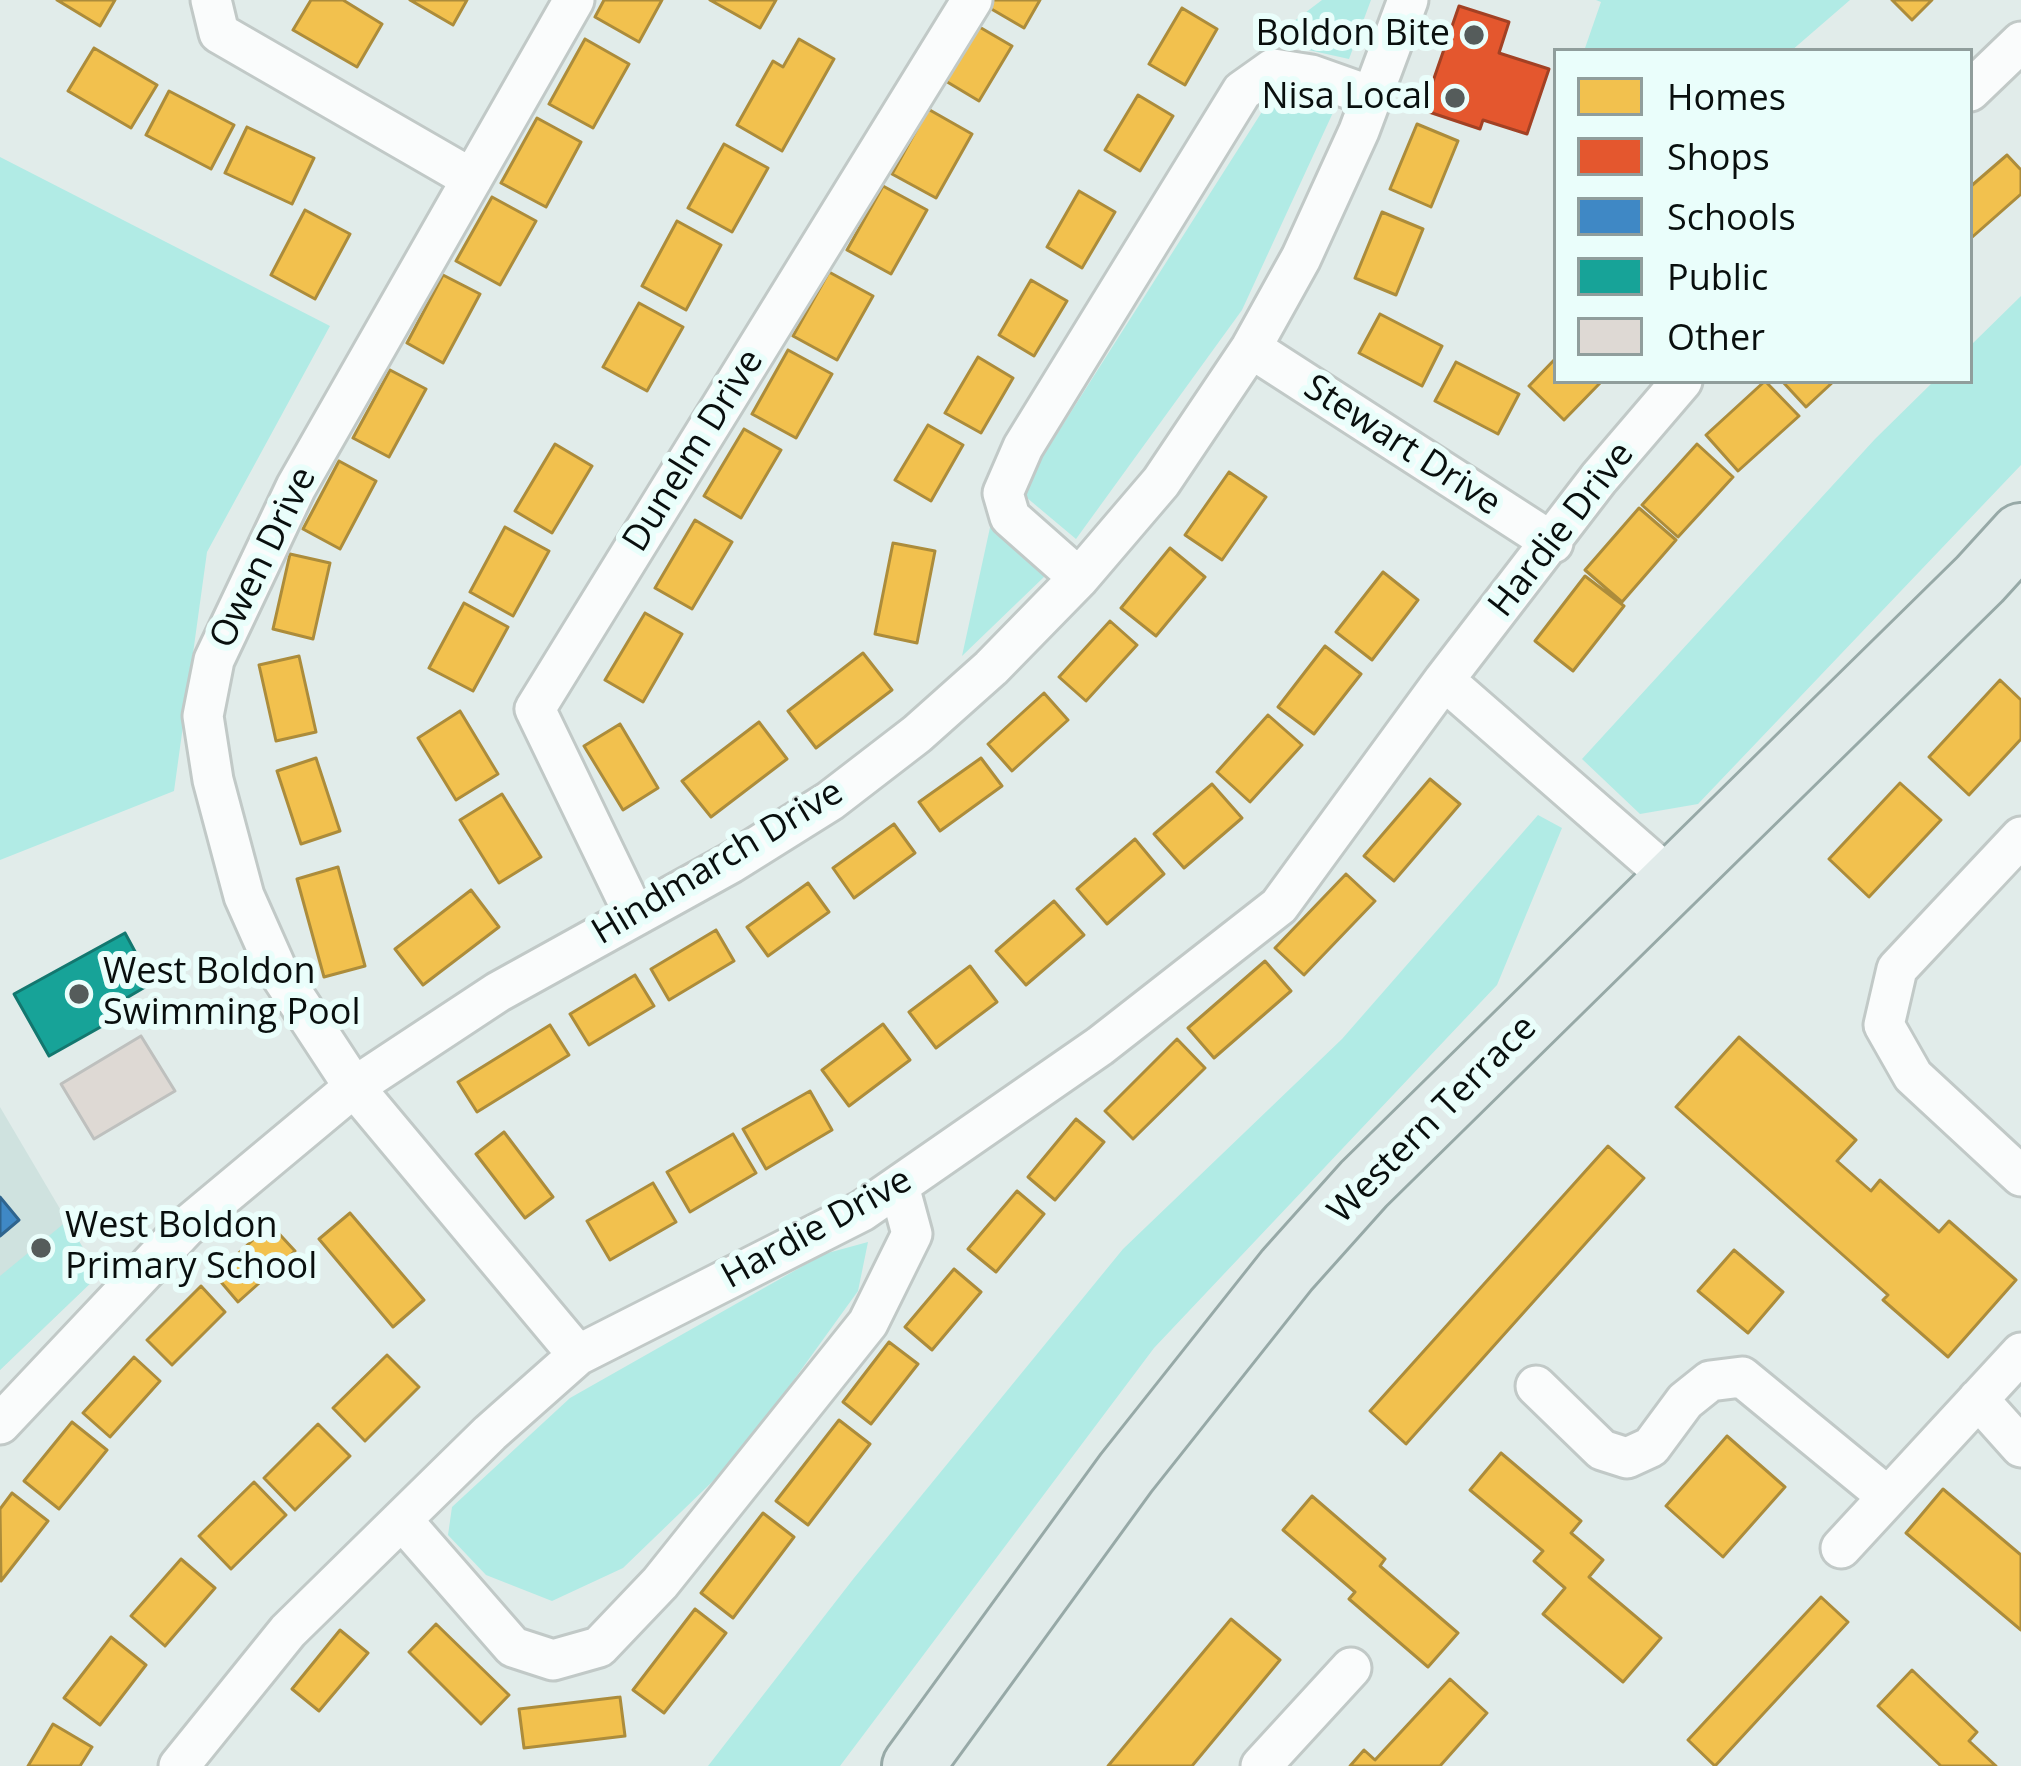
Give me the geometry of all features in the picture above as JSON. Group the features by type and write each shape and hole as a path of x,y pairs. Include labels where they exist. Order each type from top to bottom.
{"main road":[{"name":"Western Terrace","path":"928,1760 1126,1473 1287,1270 1364,1184 2021,534"}],"street":[{"path":"211,0 219,33 472,179"},
{"name":"Owen Drive","path":"574,0 296,487 214,660 203,716 213,779 244,896 276,968 354,1087 578,1355"},
{"name":"Dunelm Drive","path":"634,914 535,709 973,0"},
{"name":"Hindmarch Drive","path":"0,1424 185,1228 354,1087 497,992 731,863 830,801 991,668 1161,482 1251,348 1301,258 1373,97 1408,0"},
{"path":"1973,88 2021,42"},
{"path":"1078,578 1010,517 1003,493 1023,447 1242,92 1273,69 1311,75 1373,97"},
{"name":"Stewart Drive","path":"1251,348 1552,543"},
{"name":"Hardie Drive","path":"179,1766 288,1631 578,1355 862,1211 1100,1046 1279,906 1444,680 1599,478 1679,384"},
{"path":"1444,680 1674,881"},
{"path":"2021,837 1897,969 1884,1025 1913,1076 2021,1176"},
{"path":"402,1520 513,1647 554,1660 599,1646 660,1583 868,1323 912,1234 899,1186"},
{"path":"1841,1548 2021,1353"},
{"path":"1536,1386 1601,1450 1627,1458 1651,1447 1684,1402 1710,1381 1742,1377 1888,1497"},
{"path":"1978,1399 2021,1447"},
{"path":"1261,1766 1351,1668"}],"shaded area":[{"path":"1322,0 1371,0 1349,59 1268,41"},
{"path":"1596,0 1850,0 1794,48 1585,48 1601,2"},
{"path":"1272,96 1336,106 1242,310 1076,539 1020,492"},
{"path":"0,157 330,326 207,552 174,791 0,860"},
{"path":"2021,296 2021,465 1698,804 1640,814 1582,759 1931,384 1973,384 1973,343"},
{"path":"991,523 1045,576 962,656"},
{"path":"1538,815 1562,828 1497,985 1154,1348 840,1766 708,1766 854,1578 1123,1249 1342,1039"},
{"name":"West Boldon Primary School","path":"0,1107 99,1275 0,1370"},
{"path":"67,1221 99,1275 0,1370 0,1276"},
{"path":"868,1242 858,1291 739,1456 623,1568 552,1601 486,1575 448,1535 452,1507 570,1398 824,1254"}],"building: Homes":[{"path":"57,0 115,0 100,26"},
{"path":"311,0 343,0 382,24 357,67 293,30"},
{"path":"410,0 467,0 453,25"},
{"path":"604,0 662,0 639,42 595,17"},
{"path":"710,0 776,0 760,28"},
{"path":"992,0 1040,0 1024,28 988,7"},
{"path":"1892,0 1932,0 1912,20"},
{"path":"1182,8 1217,29 1185,85 1149,64"},
{"path":"976,25 1012,46 979,101 944,80"},
{"path":"585,39 629,64 593,128 549,104"},
{"path":"799,39 834,59 782,151 737,125 773,61 783,67"},
{"path":"94,48 157,85 131,128 68,91"},
{"path":"169,91 234,125 211,169 146,135"},
{"path":"1138,95 1173,116 1140,171 1105,150"},
{"path":"928,109 972,134 936,198 892,174"},
{"path":"537,118 581,142 546,207 501,183"},
{"path":"1417,124 1458,141 1431,207 1390,189"},
{"path":"247,127 314,158 292,204 225,173"},
{"path":"724,144 768,168 732,232 688,208"},
{"path":"2007,155 2021,170 2021,194 1973,236 1973,184"},
{"path":"883,186 927,210 891,274 847,250"},
{"path":"1079,191 1115,212 1082,268 1047,247"},
{"path":"492,197 536,221 500,285 456,261"},
{"path":"305,210 350,234 315,299 271,275"},
{"path":"1382,212 1423,229 1396,295 1355,278"},
{"path":"677,221 721,245 686,310 642,286"},
{"path":"829,272 873,296 837,360 793,336"},
{"path":"443,275 480,294 443,363 407,343"},
{"path":"1031,280 1067,301 1034,356 999,335"},
{"path":"639,303 683,327 647,391 603,367"},
{"path":"1380,314 1442,346 1422,386 1359,353"},
{"path":"788,350 832,374 796,438 752,414"},
{"path":"978,357 1013,378 981,433 945,413"},
{"path":"1553,361 1553,384 1599,384 1564,420 1529,386"},
{"path":"1456,362 1519,394 1498,434 1435,401"},
{"path":"390,370 426,389 389,457 353,438"},
{"path":"1762,384 1768,384 1799,416 1738,471 1706,435"},
{"path":"1785,384 1831,384 1806,407"},
{"path":"928,425 963,445 931,501 895,480"},
{"path":"744,429 781,450 741,518 704,496"},
{"path":"555,444 592,466 552,533 515,511"},
{"path":"1697,444 1733,477 1678,537 1642,505"},
{"path":"339,461 376,481 340,549 303,529"},
{"path":"1229,472 1266,497 1222,560 1185,535"},
{"path":"1639,508 1676,540 1622,602 1585,570"},
{"path":"695,520 732,542 692,609 655,588"},
{"path":"505,527 549,551 513,616 470,592"},
{"path":"893,543 935,551 917,643 875,634"},
{"path":"1170,548 1205,577 1156,636 1121,608"},
{"path":"290,554 330,563 313,639 273,629"},
{"path":"1383,572 1418,600 1372,660 1336,632"},
{"path":"1585,576 1624,606 1573,671 1535,641"},
{"path":"464,603 508,627 473,691 429,668"},
{"path":"645,613 682,634 643,702 605,680"},
{"path":"1110,621 1137,645 1086,701 1059,677"},
{"path":"1325,646 1361,674 1314,734 1278,707"},
{"path":"863,653 892,690 816,748 788,711"},
{"path":"299,656 316,732 276,741 259,665"},
{"path":"2000,680 2021,700 2021,739 1969,795 1929,757"},
{"path":"1044,693 1068,720 1012,771 988,744"},
{"path":"460,711 498,774 456,800 418,738"},
{"path":"1268,715 1302,745 1250,802 1217,772"},
{"path":"759,722 787,759 711,817 682,781"},
{"path":"620,724 658,788 623,810 584,746"},
{"path":"316,758 340,831 301,844 277,771"},
{"path":"981,758 1002,786 940,831 919,802"},
{"path":"1430,779 1460,804 1394,881 1364,856"},
{"path":"1900,783 1941,820 1869,897 1829,859"},
{"path":"1212,784 1242,818 1184,868 1154,834"},
{"path":"502,794 541,857 499,883 460,820"},
{"path":"894,824 915,853 854,898 833,868"},
{"path":"1135,839 1164,874 1107,924 1077,889"},
{"path":"338,867 365,966 324,977 297,879"},
{"path":"1346,874 1375,901 1304,975 1275,948"},
{"path":"808,883 829,912 768,956 747,927"},
{"path":"471,890 499,927 423,985 395,949"},
{"path":"1054,901 1084,935 1026,985 996,951"},
{"path":"716,930 734,961 669,1000 651,969"},
{"path":"1265,961 1291,991 1214,1058 1188,1028"},
{"path":"970,966 997,1002 936,1048 909,1012"},
{"path":"635,975 654,1006 589,1045 570,1014"},
{"path":"883,1024 910,1060 849,1106 822,1070"},
{"path":"550,1025 569,1055 477,1112 458,1082"},
{"path":"1739,1037 1856,1140 1837,1161 1871,1191 1880,1180 1939,1232 1949,1221 2016,1280 1948,1357 1883,1300 1888,1295 1676,1107"},
{"path":"1177,1039 1205,1068 1133,1139 1105,1111"},
{"path":"810,1091 832,1130 766,1169 743,1129"},
{"path":"1076,1119 1104,1142 1055,1200 1028,1177"},
{"path":"504,1132 553,1197 525,1218 476,1154"},
{"path":"733,1134 756,1173 690,1212 667,1172"},
{"path":"1608,1146 1644,1178 1406,1444 1370,1411"},
{"path":"653,1183 676,1222 610,1260 587,1221"},
{"path":"1017,1191 1044,1214 996,1272 968,1249"},
{"path":"350,1213 424,1300 393,1327 319,1239"},
{"path":"270,1224 295,1251 238,1302 215,1275"},
{"path":"1734,1250 1783,1292 1748,1333 1698,1291"},
{"path":"954,1269 981,1292 932,1350 905,1327"},
{"path":"201,1286 225,1312 172,1365 147,1340"},
{"path":"889,1342 918,1364 871,1424 843,1402"},
{"path":"387,1355 419,1387 365,1441 333,1408"},
{"path":"134,1357 160,1381 110,1437 83,1413"},
{"path":"839,1420 870,1444 808,1525 776,1501"},
{"path":"72,1422 107,1450 59,1509 24,1481"},
{"path":"318,1424 350,1456 295,1510 264,1478"},
{"path":"1727,1436 1785,1487 1723,1557 1666,1506"},
{"path":"1501,1453 1581,1521 1571,1533 1603,1560 1589,1577 1661,1638 1623,1682 1543,1614 1565,1588 1534,1561 1543,1551 1470,1490"},
{"path":"254,1482 286,1515 231,1569 199,1536"},
{"path":"1943,1489 2021,1555 2021,1630 1906,1533"},
{"path":"12,1493 48,1521 1,1581 0,1509"},
{"path":"1312,1496 1385,1559 1380,1566 1458,1633 1428,1667 1349,1599 1355,1592 1283,1530"},
{"path":"763,1513 794,1537 733,1618 701,1593"},
{"path":"181,1559 215,1588 165,1646 131,1616"},
{"path":"1821,1597 1848,1622 1715,1766 1688,1740"},
{"path":"695,1609 726,1633 664,1713 633,1690"},
{"path":"1231,1619 1280,1660 1192,1766 1108,1766"},
{"path":"436,1624 509,1695 481,1724 409,1652"},
{"path":"340,1630 368,1653 319,1711 292,1689"},
{"path":"111,1637 146,1665 100,1725 64,1698"},
{"path":"1912,1670 1977,1732 1969,1741 1996,1766 1941,1766 1878,1706"},
{"path":"1450,1679 1487,1713 1440,1766 1350,1766 1364,1750 1375,1760"},
{"path":"620,1697 625,1736 524,1748 519,1709"},
{"path":"53,1724 92,1747 80,1766 28,1766"}],"building: Shops":[{"path":"1459,6 1509,22 1499,53 1549,69 1527,134 1483,120 1480,129 1423,110"}],"building: Schools":[{"path":"0,1197 19,1220 0,1236"}],"building: Public":[{"path":"125,933 152,983 123,1000 129,1011 49,1056 14,994"}],"building: Other":[{"path":"141,1036 175,1091 94,1139 61,1084"}],"place":[{"name":"Boldon Bite","path":"1474,35"},
{"name":"Nisa Local","path":"1455,98"},
{"name":"West Boldon Swimming Pool","path":"79,994"},
{"name":"West Boldon Primary School","path":"41,1248"}]}
